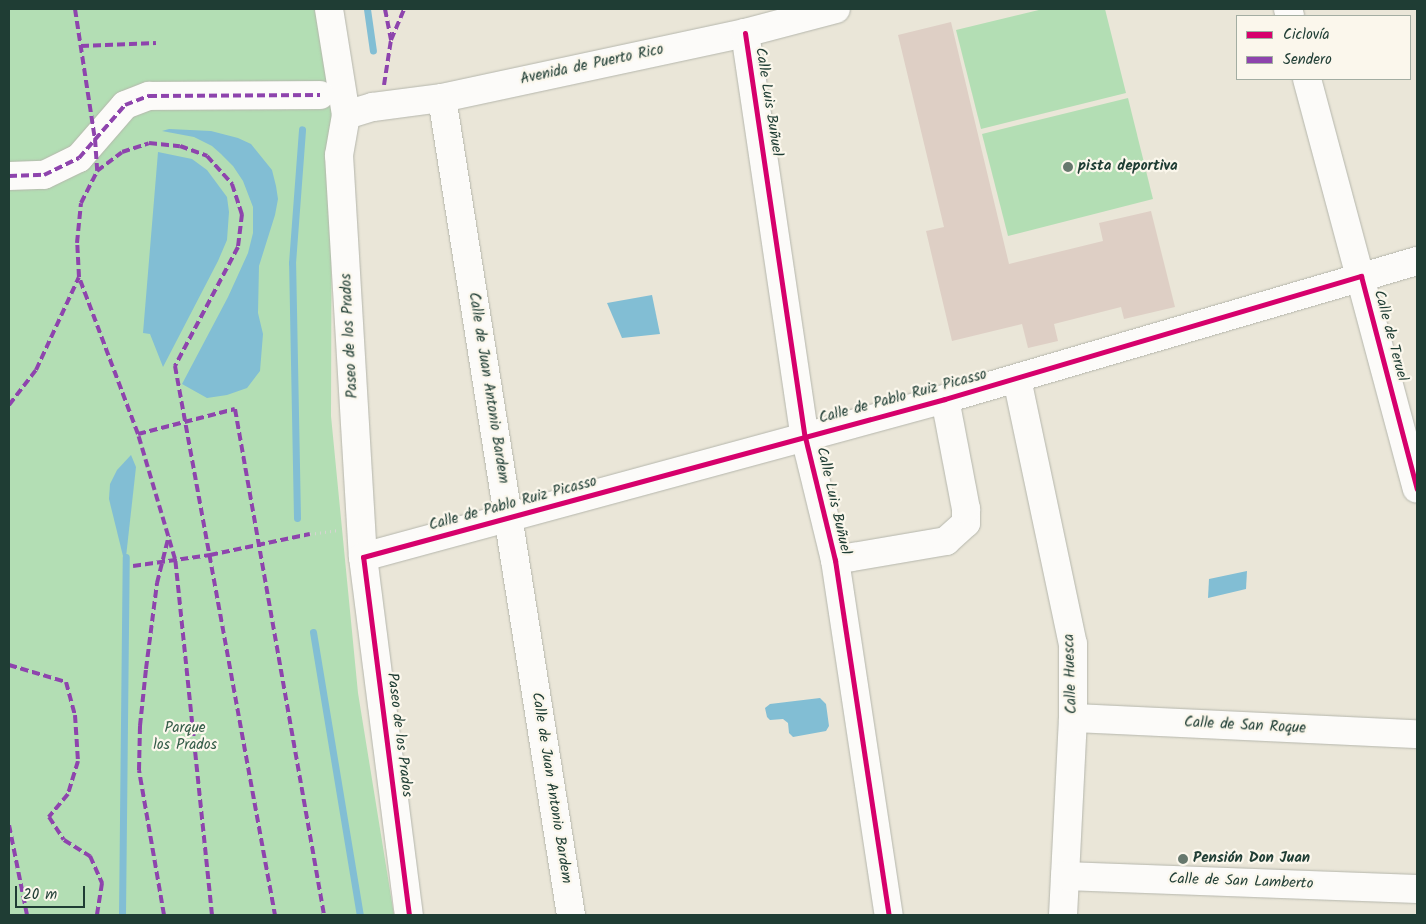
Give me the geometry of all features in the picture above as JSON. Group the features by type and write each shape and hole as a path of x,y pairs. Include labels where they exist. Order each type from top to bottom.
{"street":[{"name":"Paseo de los Prados","path":"329,9 346,114 339,155 363,557 409,915"},
{"name":"Avenida de Puerto Rico","path":"346,114 373,107 442,98 745,33 836,9"},
{"name":"Calle Luis Buñuel","path":"745,33 805,437 835,560 889,915"},
{"name":"Calle de Teruel","path":"1307,80 1417,490"},
{"path":"9,176 44,175 79,158 125,105 149,96 320,95"},
{"name":"Calle de Juan Antonio Bardem","path":"442,98 571,915"},
{"name":"Calle de Pablo Ruiz Picasso","path":"363,557 1018,379 1417,261"},
{"name":"Calle Huesca","path":"1018,379 1073,644 1073,718 1063,915"},
{"path":"835,560 946,541 966,523 966,510 945,399"},
{"name":"Calle de San Roque","path":"1073,718 1417,734"},
{"name":"Calle de San Lamberto","path":"1065,876 1417,889"}],"path":[{"path":"310,534 345,528"}],"green space":[{"name":"Parque los Prados","path":"9,9 315,9 332,102 331,416 358,693 394,915 9,915"},
{"path":"1043,9 1105,9 1126,93 981,129 956,30"},
{"name":"pista deportiva","path":"1128,98 1153,199 1008,236 982,134"}],"water":[{"path":"169,129 211,131 238,138 251,144 272,170 276,186 278,199 275,215 259,266 258,313 263,334 260,371 247,388 227,395 207,398 182,384 228,297 248,253 253,233 253,207 243,181 233,166 221,154 212,146 194,137 162,131"},
{"path":"158,152 192,159 207,170 227,197 229,212 227,240 163,367 150,334 143,333"},
{"path":"652,295 660,334 622,338 607,303"},
{"path":"131,455 136,467 126,557 123,556 109,499 110,484 117,470"},
{"path":"1247,571 1246,589 1208,598 1209,579"},
{"path":"820,698 826,704 829,726 826,731 793,737 789,733 788,723 783,719 770,720 767,717 765,708 770,704"}],"building":[{"path":"951,22 1009,264 1103,241 1099,223 1151,211 1175,307 1124,319 1121,307 1054,324 1058,341 1028,348 1022,324 952,341 926,231 944,227 898,35"}],"waterway":[{"path":"367,9 373,51"},
{"path":"297,518 292,263 302,129"},
{"path":"122,915 126,557"},
{"path":"313,632 360,915"}],"marked path":[{"path":"75,9 95,139 97,171"},
{"path":"385,9 391,40"},
{"path":"384,85 391,40 404,9"},
{"path":"81,46 156,43"},
{"path":"9,176 44,175 79,158 125,105 149,96 320,95"},
{"path":"212,915 175,559 138,434 79,277 77,243 81,203 97,171 122,152 149,143 180,146 207,156 232,184 242,214 238,247 175,366 275,915"},
{"path":"9,405 36,370 79,277"},
{"path":"138,434 235,409 324,915"},
{"path":"133,566 210,555 310,534"},
{"path":"164,915 139,770 140,726 146,669 157,583 169,535"},
{"path":"9,665 66,682 75,715 78,761 68,794 49,817 64,840 90,856 102,883 97,915"},
{"path":"9,825 27,915"}],"cycle path":[{"path":"745,33 805,437 835,560 889,915"},
{"path":"409,915 363,557 945,399 1361,276 1417,489"}],"place":[{"name":"pista deportiva","path":"1068,167"},
{"name":"Pensión Don Juan","path":"1183,859"}]}
